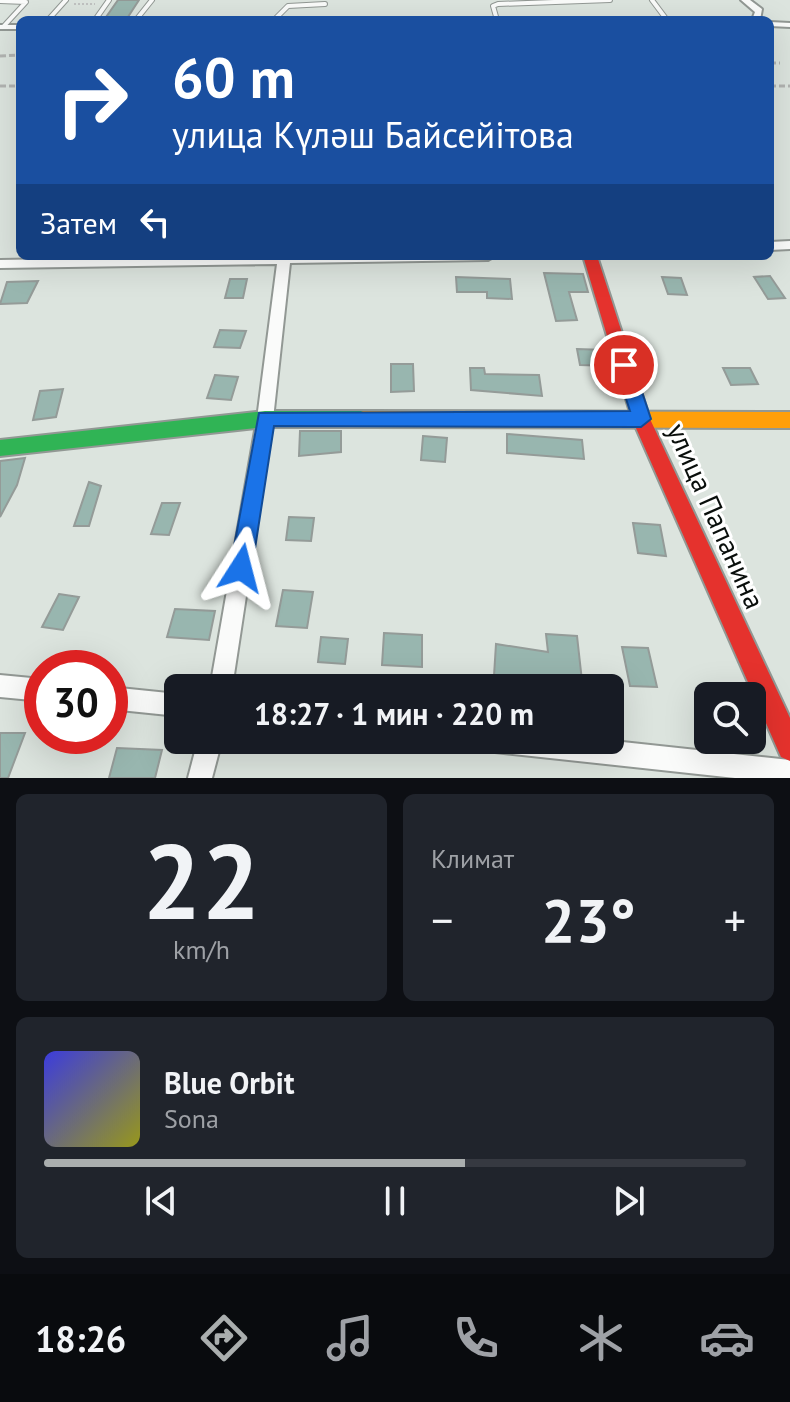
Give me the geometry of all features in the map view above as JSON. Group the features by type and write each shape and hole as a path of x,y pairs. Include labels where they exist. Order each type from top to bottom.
{"street":[{"path":"745,0 759,11 757,16"},
{"path":"0,264 325,260"},
{"name":"улица Папанина","path":"591,260 641,419 790,748"},
{"path":"223,674 265,419 284,261"},
{"path":"0,448 265,419 790,420"},
{"path":"0,686 24,688"},
{"path":"128,700 164,704"},
{"path":"200,778 206,754"},
{"path":"624,754 790,772"}],"lane":[{"path":"139,16 152,0"},
{"path":"501,2 610,0"},
{"path":"0,1 26,2 2,27"},
{"path":"276,16 285,5 325,4"}],"path":[{"path":"64,2 108,2"}],"building":[{"path":"118,0 139,0 129,16 107,16"},
{"path":"544,273 583,274 588,292 569,292 577,320 556,321"},
{"path":"770,276 785,298 768,299 754,277"},
{"path":"456,277 510,279 512,299 487,298 487,292 457,292"},
{"path":"662,277 681,278 687,295 668,294"},
{"path":"230,279 247,279 243,298 225,298"},
{"path":"38,281 27,303 0,304 7,282"},
{"path":"220,330 246,331 240,348 214,347"},
{"path":"577,349 606,350 611,366 580,365"},
{"path":"391,364 413,364 414,391 391,392"},
{"path":"470,368 484,368 485,374 539,375 542,396 471,390"},
{"path":"723,368 750,368 758,384 731,385"},
{"path":"215,375 238,377 231,400 207,398"},
{"path":"63,389 56,417 33,420 40,391"},
{"path":"300,431 341,431 341,452 299,456"},
{"path":"507,434 582,440 584,459 507,453"},
{"path":"423,436 447,438 445,462 421,460"},
{"path":"25,458 17,485 0,517 0,461"},
{"path":"89,482 101,486 89,526 74,526"},
{"path":"162,503 180,503 169,535 151,534"},
{"path":"289,517 314,518 311,541 286,540"},
{"path":"633,523 660,525 666,556 638,553"},
{"path":"283,590 313,592 307,628 276,626"},
{"path":"59,594 79,597 63,630 42,627"},
{"path":"175,609 215,611 209,640 167,637"},
{"path":"384,633 422,635 422,667 382,665"},
{"path":"546,634 577,636 581,674 494,674 496,644 548,652"},
{"path":"321,637 348,639 345,664 318,662"},
{"path":"622,647 648,648 657,687 630,686"},
{"path":"0,733 24,733 8,778 0,778"},
{"path":"128,748 162,750 155,778 109,778 115,754 128,754"}],"railway":[{"path":"0,56 16,55"},
{"path":"774,63 780,63"},
{"path":"0,86 16,86"},
{"path":"774,86 790,86"}],"traffic: fast":[{"path":"0,448 265,419 363,419"}],"traffic: slow":[{"path":"363,419 790,420"}],"traffic: jam":[{"path":"591,260 641,419 790,748"}],"route":[{"path":"241,568 265,419 641,419 624,365"}]}
